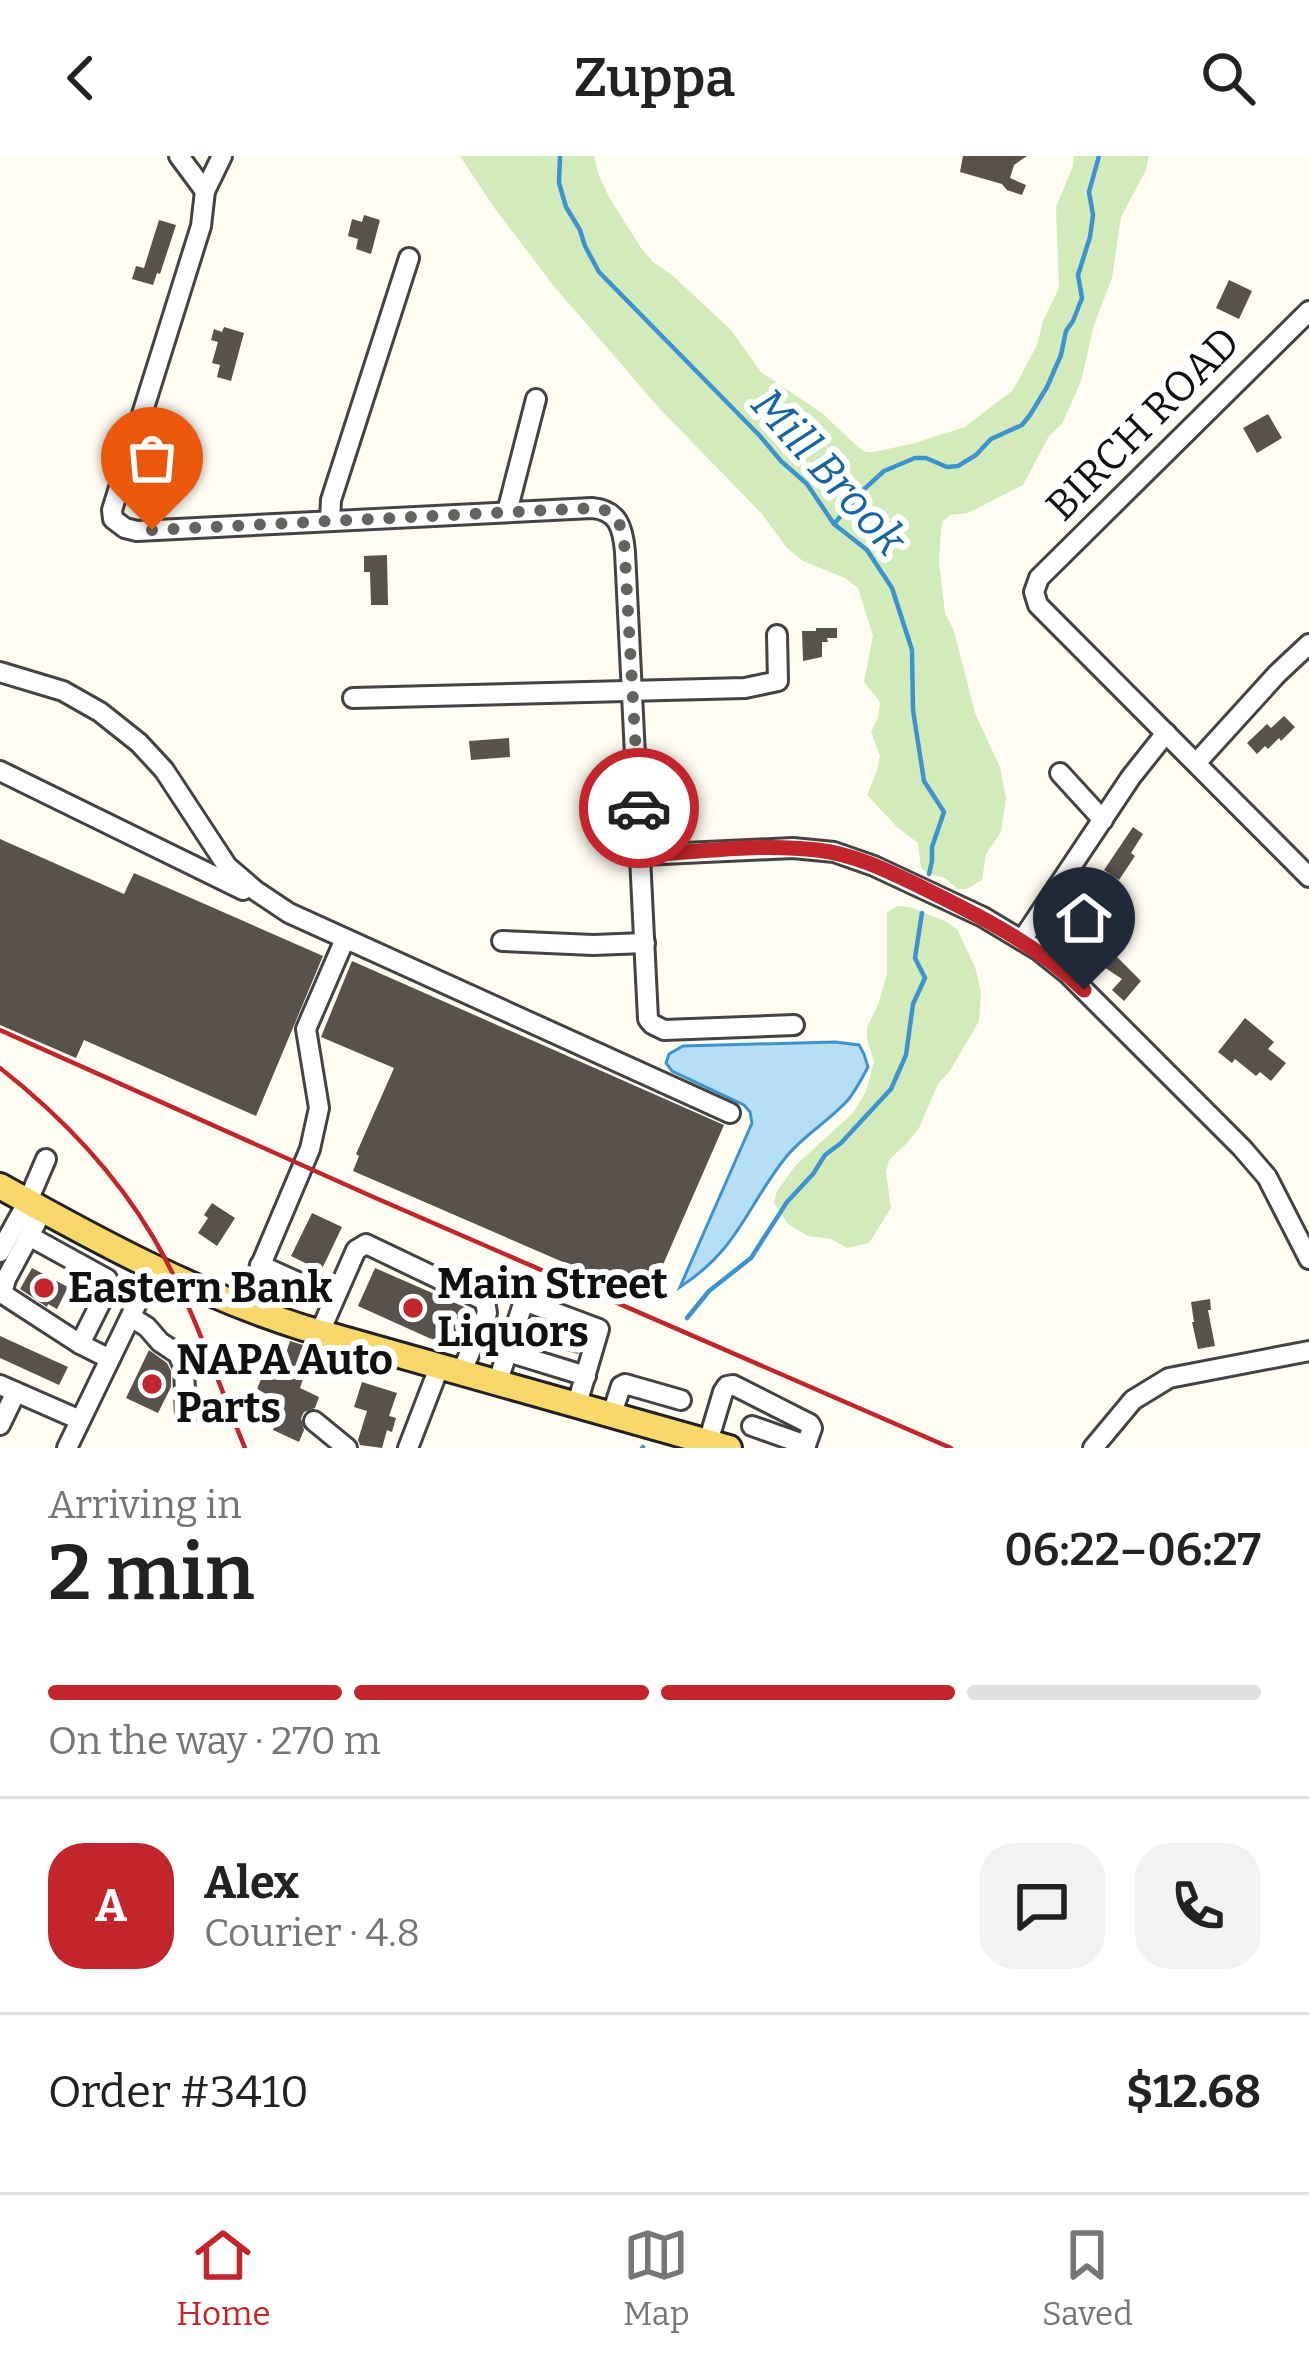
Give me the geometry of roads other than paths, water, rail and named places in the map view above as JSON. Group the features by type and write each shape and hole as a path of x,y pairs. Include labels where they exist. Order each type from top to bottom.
{"main road":[{"path":"0,1186 154,1268 243,1307 612,1414 667,1439 718,1445"}],"street":[{"path":"179,156 205,191"},
{"path":"222,156 205,191 201,226 113,519 137,530 599,508 610,513 618,521 625,552 646,1013 652,1024 664,1030 794,1025"},
{"path":"330,521 331,500 409,258"},
{"name":"BIRCH ROAD","path":"1166,733 1038,605 1034,592 1039,578 1309,310"},
{"path":"507,512 536,399"},
{"path":"353,698 745,688 778,681 777,634"},
{"path":"1197,763 1309,644"},
{"path":"0,672 64,691 139,743 164,770 226,866 289,913"},
{"path":"1022,940 1142,761 1166,733 1309,878"},
{"path":"0,771 289,913 730,1113"},
{"path":"1060,773 1103,820"},
{"path":"642,855 793,848 834,852 896,875 1022,940 1084,990 1256,1163 1309,1259"},
{"path":"243,1307 310,1149 319,1108 306,1029 345,938"},
{"path":"502,941 644,943"},
{"path":"46,1159 29,1236 3,1290 10,1302 110,1359"},
{"path":"0,1252 35,1206"},
{"path":"29,1236 107,1279 108,1288 80,1344"},
{"path":"320,1332 356,1250 364,1244 487,1303 488,1310 408,1448"},
{"path":"260,1264 333,1298"},
{"path":"67,1448 154,1268"},
{"path":"498,1382 524,1301 599,1329 578,1404"},
{"path":"130,1317 178,1354 184,1368 186,1416"},
{"path":"1093,1448 1133,1400 1169,1378 1309,1351"},
{"path":"508,1352 586,1376"},
{"path":"612,1414 621,1386 626,1384 681,1400"},
{"path":"718,1445 727,1386 812,1428 806,1447 752,1426"},
{"path":"0,1425 8,1388 80,1420"},
{"path":"314,1421 347,1448"}],"water":[{"path":"859,1045 864,1054 868,1067 856,1088 841,1108 786,1157 716,1258 680,1287 752,1123 744,1105 672,1071 666,1063 669,1054 683,1046"}],"waterway":[{"name":"Mill Brook","path":"560,156 559,183 566,207 599,272 807,484 834,524 867,550 892,588 912,650 913,710 924,781 944,812 929,874"},
{"path":"834,524 884,471 915,458 958,466 1030,415 1047,387 1082,298 1078,275 1090,237 1089,192 1099,156"},
{"name":"Mill Brook","path":"687,1318 709,1291 751,1258 825,1155 891,1089 906,1055 913,1004 925,978 915,958 922,913"}],"railway":[{"path":"0,1030 951,1448"},
{"path":"0,1068 85,1146 138,1213 180,1288 245,1448"}],"place":[{"name":"Eastern Bank","path":"44,1288"},
{"name":"Main Street Liquors","path":"413,1308"},
{"name":"NAPA Auto Parts","path":"152,1384"}]}
